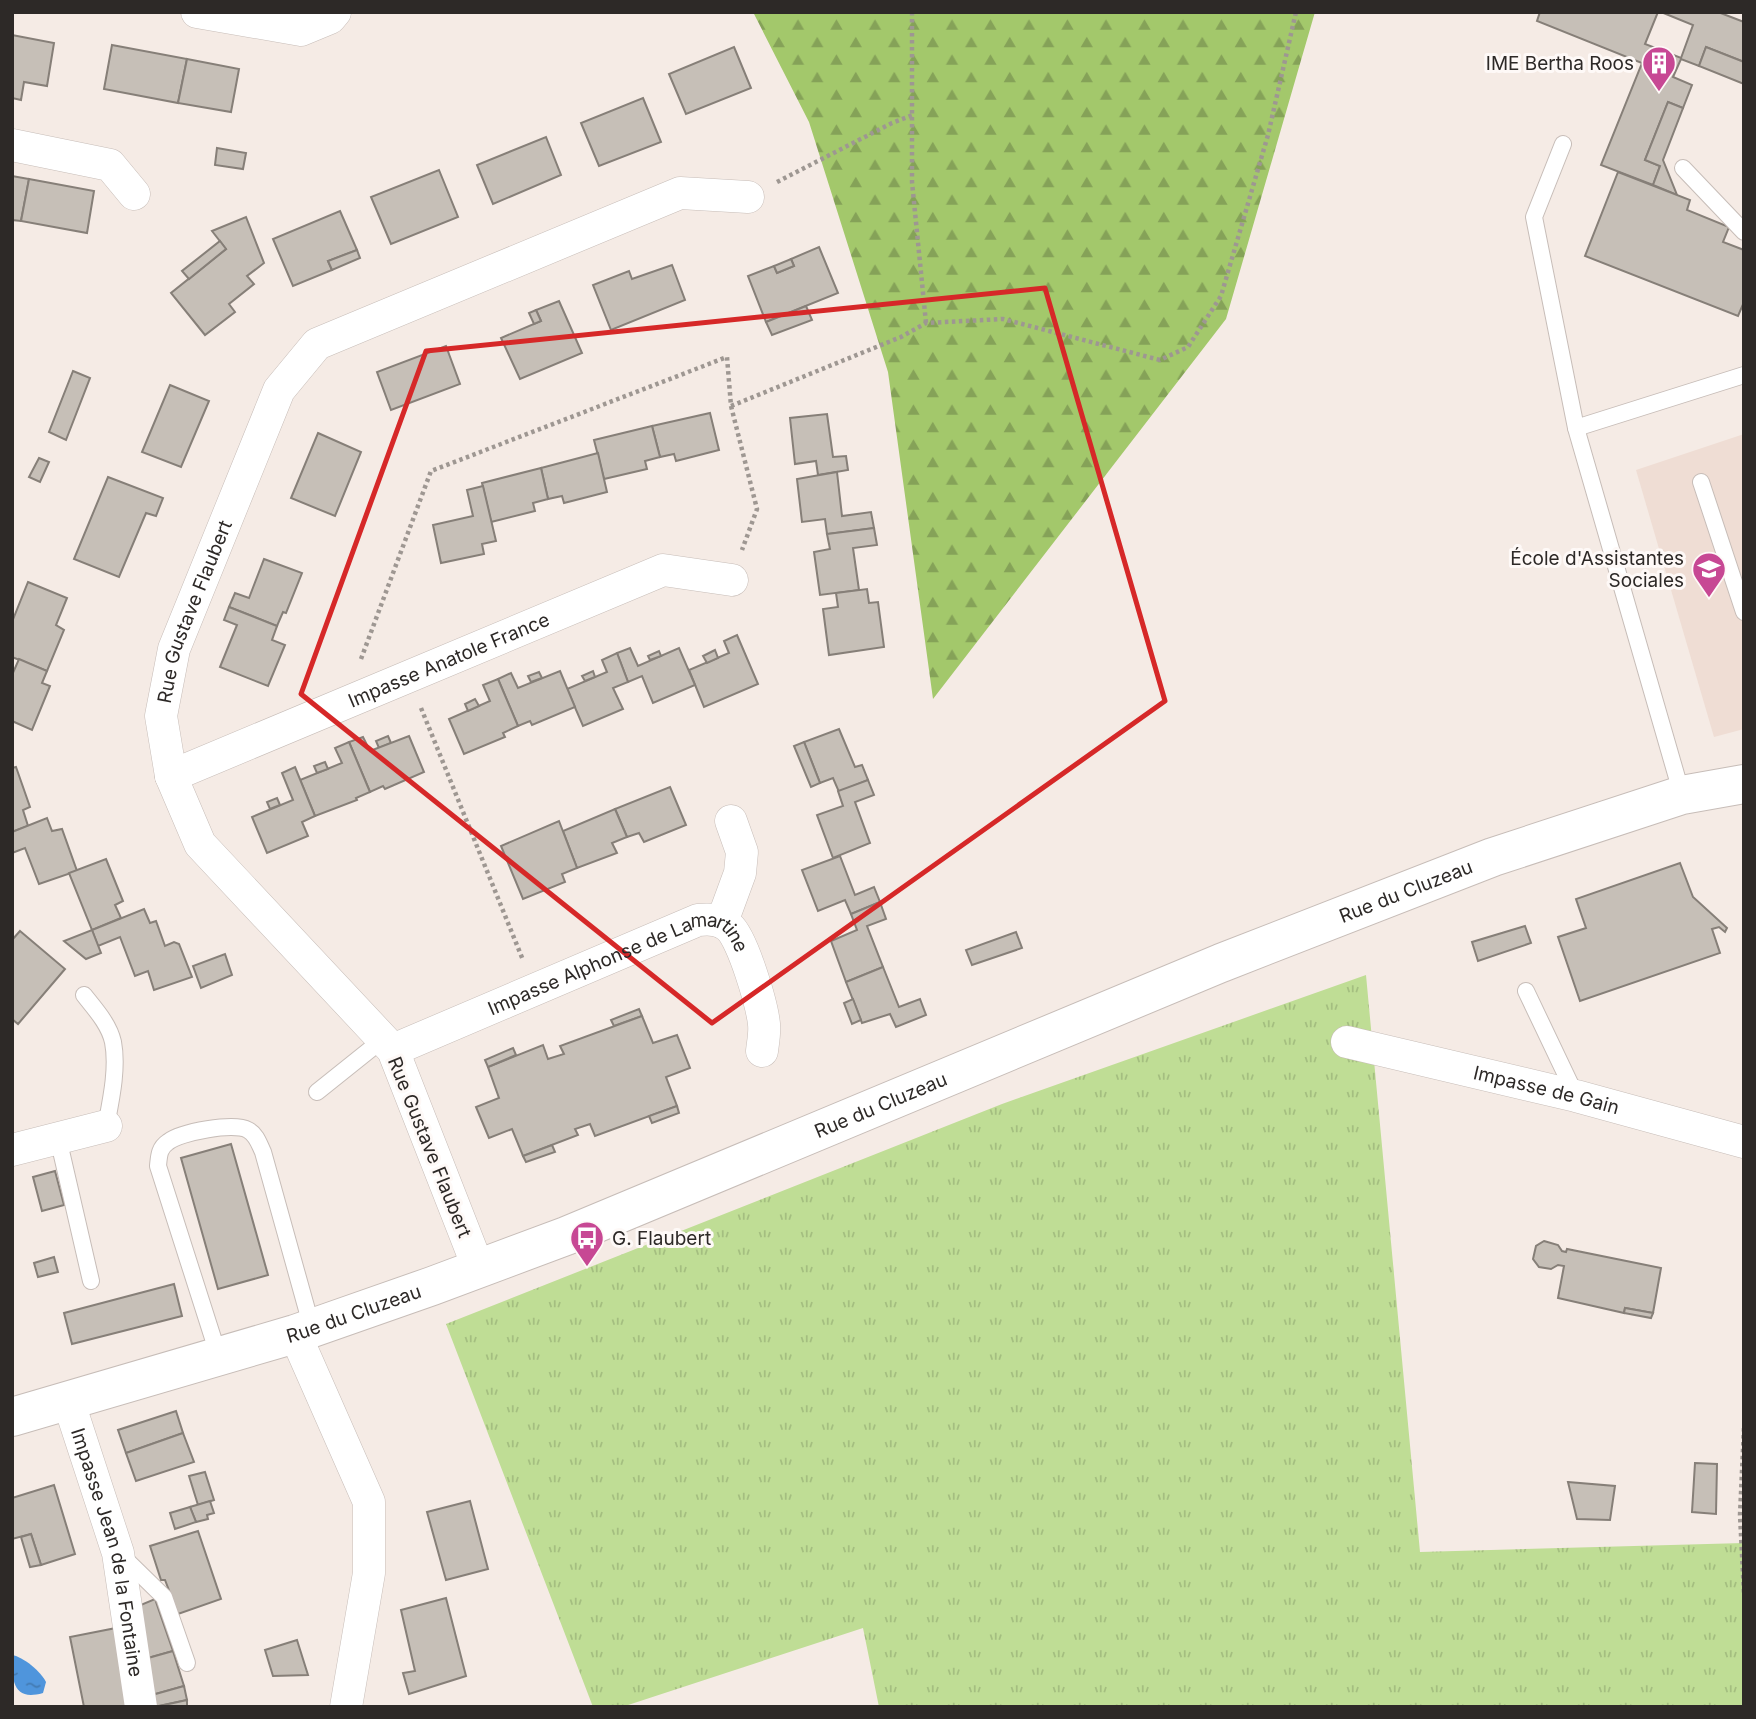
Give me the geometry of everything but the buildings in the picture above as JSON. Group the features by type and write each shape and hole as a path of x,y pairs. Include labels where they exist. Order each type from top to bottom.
{"main road":[{"name":"Rue du Cluzeau","path":"12,1417 304,1331 432,1286 566,1236 1221,963 1493,857 1682,795 1744,784"}],"street":[{"path":"197,12 301,30 330,18 335,12"},
{"path":"12,145 110,164 134,194"},
{"name":"Rue Gustave Flaubert","path":"478,1267 388,1045 200,844 171,776 161,716 174,649 279,390 317,344 680,193 748,197"},
{"name":"Impasse Anatole France","path":"171,776 663,570 732,580"},
{"path":"722,922 740,873 742,852 731,821"},
{"name":"Impasse Alphonse de Lamartine","path":"388,1045 536,990 698,920 711,919 731,928 739,940 761,1006 764,1026 762,1051"},
{"name":"Impasse de Gain","path":"1348,1042 1576,1097 1744,1142"},
{"path":"12,1150 106,1126"},
{"path":"304,1331 369,1502 369,1573 346,1707"},
{"name":"Impasse Jean de la Fontaine","path":"68,1400 118,1553 141,1707"}],"lane":[{"path":"1563,144 1534,217 1576,428 1682,795"},
{"path":"1683,168 1744,232"},
{"path":"1576,428 1744,375"},
{"path":"1701,482 1744,612"},
{"path":"1526,991 1576,1097"},
{"path":"84,995 103,1018 113,1041 114,1063 106,1126"},
{"path":"317,1092 388,1045"},
{"path":"219,1357 158,1166 159,1152 166,1143 177,1137 232,1126 250,1131 256,1137 263,1152 304,1331"},
{"path":"58,1138 91,1281"},
{"path":"118,1553 164,1597 187,1663"}],"path":[{"path":"912,12 912,182 926,323"},
{"path":"732,405 901,337 926,323 1003,318 1160,360 1188,347 1221,296 1268,135 1296,12"},
{"path":"748,197 892,123 913,115"},
{"path":"345,702 431,471 727,357 732,405 757,509 732,580"},
{"path":"407,675 536,990"},
{"path":"1744,1428 1740,1515 1744,1593"}],"highlighted area":[{"path":"1045,288 1165,701 712,1023 301,694 426,351"}],"shaded area":[{"name":"École d'Assistantes Sociales","path":"1744,434 1744,729 1714,737 1636,470"}],"green space":[{"path":"753,12 1315,12 1226,319 933,699 888,372 809,122"},
{"path":"1366,975 1420,1552 1744,1543 1744,1707 879,1707 863,1628 622,1707 593,1707 446,1324 1002,1104"}],"water":[{"path":"12,1655 27,1662 40,1674 46,1682 43,1693 33,1695 20,1691 12,1672"}],"place":[{"name":"IME Bertha Roos","path":"1659,93"},
{"name":"École d'Assistantes Sociales","path":"1709,599"},
{"name":"G. Flaubert","path":"587,1268"}]}
